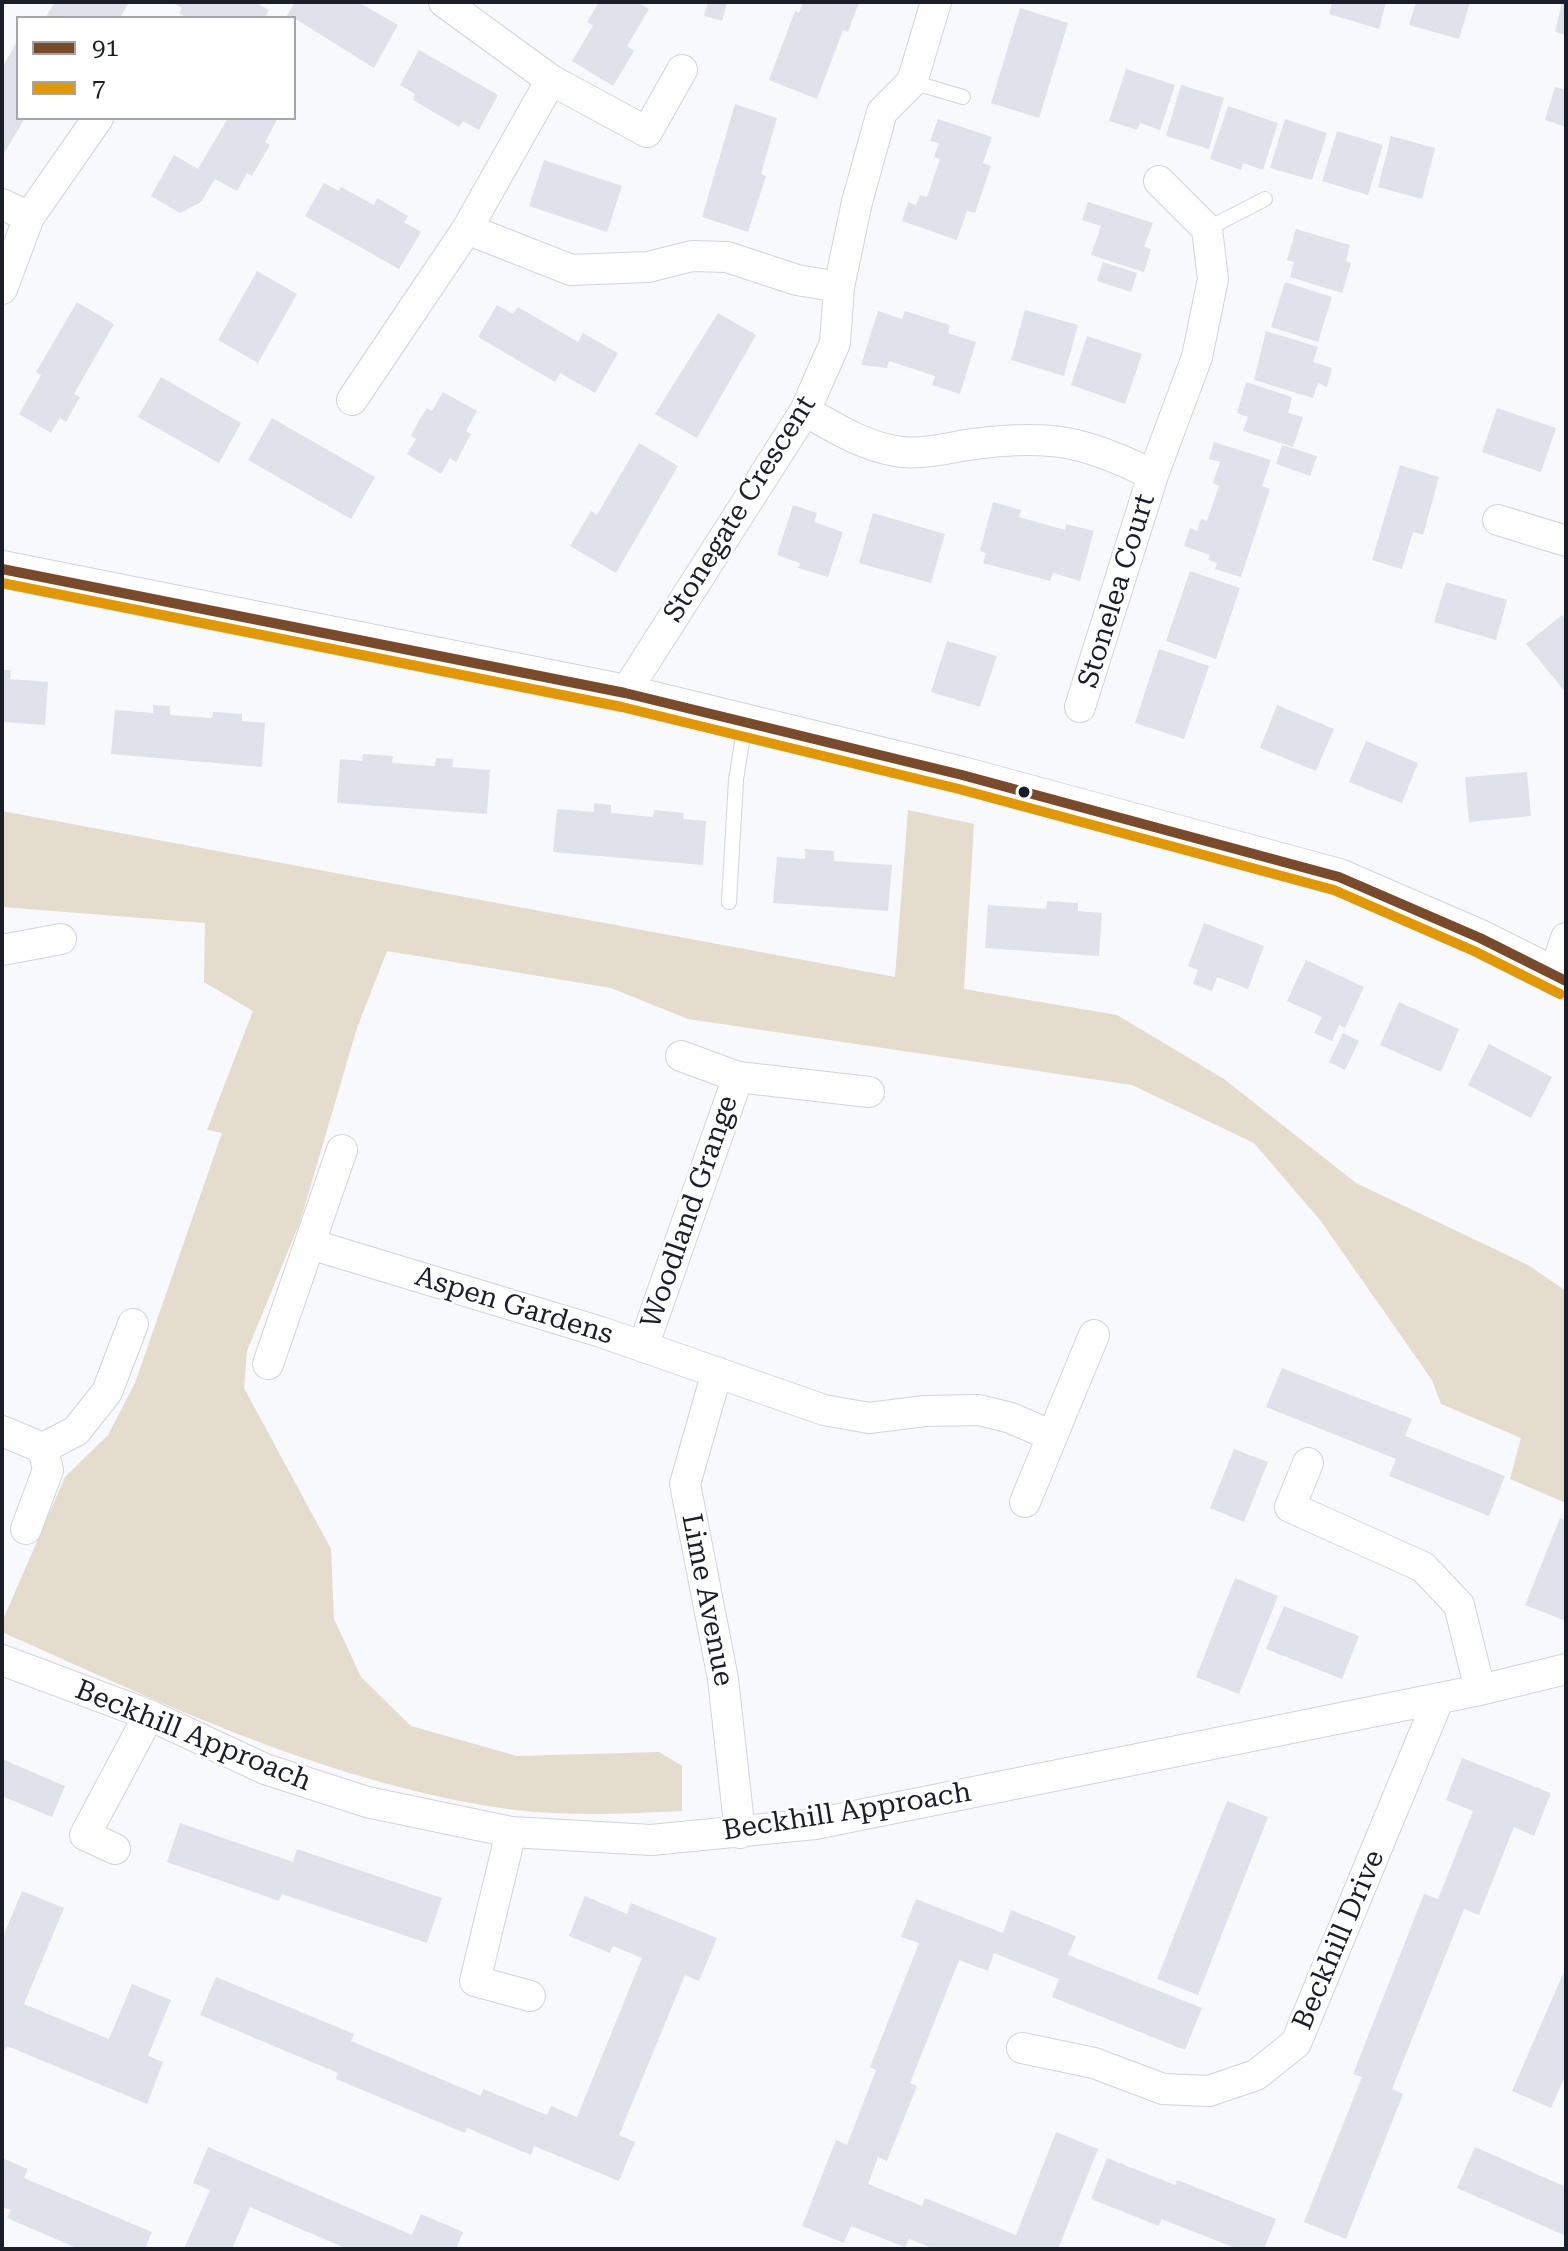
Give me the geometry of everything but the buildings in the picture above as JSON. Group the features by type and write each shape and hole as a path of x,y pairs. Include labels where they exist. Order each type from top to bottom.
{"street":[{"path":"444,2 551,80 647,132 682,70"},
{"name":"Stonegate Crescent","path":"625,693 805,411 835,343 839,287 857,202 882,112 912,82 936,2"},
{"path":"352,400 467,229 551,80"},
{"path":"2,289 15,210 96,120"},
{"path":"1159,181 1207,229"},
{"path":"467,229 571,270 648,267 692,256 727,257 797,280 839,287"},
{"name":"Stonelea Court","path":"1080,707 1153,475 1197,357 1213,279 1207,229"},
{"name":"Stonelea Court","path":"805,411 859,441 897,452 1011,439 1050,438 1104,450 1153,475"},
{"path":"1498,520 1566,541"},
{"path":"2,569 625,693 962,775 1339,877 1560,977 1566,938"},
{"path":"2,950 61,939"},
{"name":"Woodland Grange","path":"681,1056 738,1077 869,1092"},
{"name":"Woodland Grange","path":"643,1347 738,1077"},
{"path":"268,1364 342,1150"},
{"name":"Aspen Gardens","path":"310,1244 643,1347 824,1410 869,1418 925,1411 979,1410 1011,1418 1052,1436"},
{"path":"2,1431 43,1448 76,1431 107,1392 133,1324"},
{"path":"1025,1502 1094,1335"},
{"name":"Lime Avenue","path":"717,1372 685,1484 723,1679 740,1833"},
{"path":"26,1529 48,1470 43,1448"},
{"path":"1308,1463 1290,1507 1423,1567 1459,1605 1480,1690"},
{"name":"Beckhill Approach","path":"2,1660 149,1715 265,1769 367,1802 511,1832 651,1840 815,1824 1480,1690 1566,1669"},
{"name":"Beckhill Drive","path":"1022,2048 1094,2063 1163,2089 1209,2091 1256,2075 1296,2043 1439,1698"},
{"path":"115,1849 85,1835 149,1715"},
{"path":"511,1832 475,1981 530,1996"}],"lane":[{"path":"912,82 963,97"},
{"path":"1207,229 1265,199"},
{"path":"729,902 736,780 745,723"}],"shaded area":[{"path":"908,810 974,824 964,989 1117,1015 1224,1079 1356,1183 1528,1265 1566,1291 1566,1503 1510,1479 1521,1438 1441,1404 1432,1380 1320,1220 1254,1143 1132,1085 688,1019 611,988 387,951 357,1028 300,1222 247,1351 244,1388 331,1549 334,1619 361,1677 411,1726 517,1756 659,1752 682,1766 682,1811 588,1814 517,1810 429,1794 366,1778 242,1736 2,1632 2,1622 65,1477 108,1435 135,1383 222,1133 207,1130 253,1011 204,982 205,923 2,907 2,811 895,977"}],"transit line":[{"name":"91","path":"2,569 625,693 962,775 1339,877 1480,938 1566,981"},
{"name":"7","path":"2,583 622,707 959,789 1334,890 1474,951 1560,994"}]}
